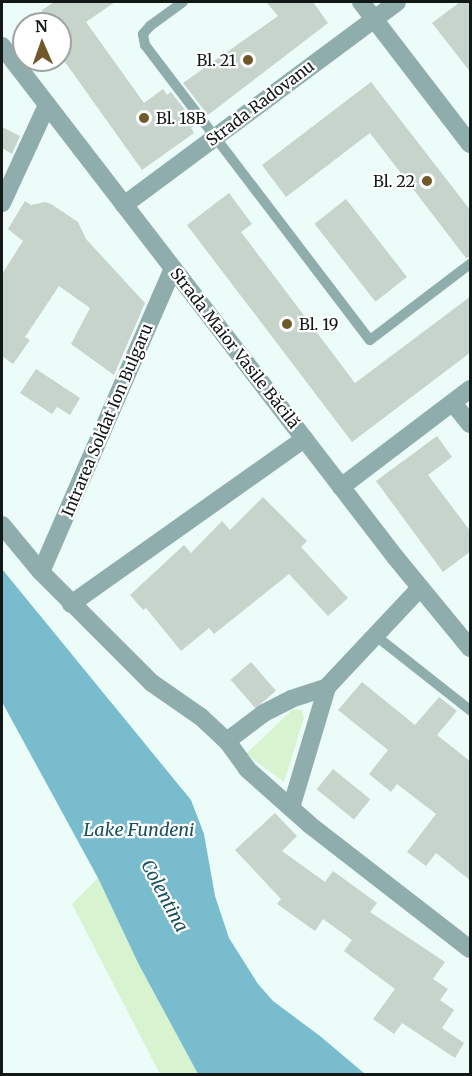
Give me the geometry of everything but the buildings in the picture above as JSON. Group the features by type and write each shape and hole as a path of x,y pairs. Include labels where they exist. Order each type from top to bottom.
{"street":[{"path":"361,2 471,144"},
{"name":"Strada Radovanu","path":"124,205 397,2"},
{"name":"Strada Maior Vasile Băcilă","path":"2,46 341,487 420,588 471,648"},
{"path":"2,203 47,105"},
{"name":"Intrarea Soldat Ion Bulgaru","path":"41,572 173,268"},
{"path":"341,487 471,389"},
{"path":"453,403 471,424"},
{"path":"71,604 304,439"},
{"path":"2,525 71,604 152,683 183,703 227,741 247,770 291,808 471,949"},
{"path":"291,808 327,687 420,588"},
{"path":"227,741 264,713 291,699 327,687"}],"lane":[{"path":"183,2 150,26 143,34 145,45 370,340 471,264"},
{"path":"376,636 471,710"}],"green space":[{"path":"293,709 302,710 304,718 284,782 246,754"},
{"path":"98,878 138,963 198,1074 160,1074 72,904"}],"water":[{"name":"Lake Fundeni","path":"2,569 191,800 204,834 215,896 229,938 258,984 273,1001 365,1074 198,1074 138,963 98,878 2,702"}],"place":[{"name":"Bl. 21","path":"248,60"},
{"name":"Bl. 18B","path":"144,118"},
{"name":"Bl. 22","path":"427,181"},
{"name":"Bl. 19","path":"287,324"}],"water label":[{"name":"Colentina","path":"164,896"}]}
